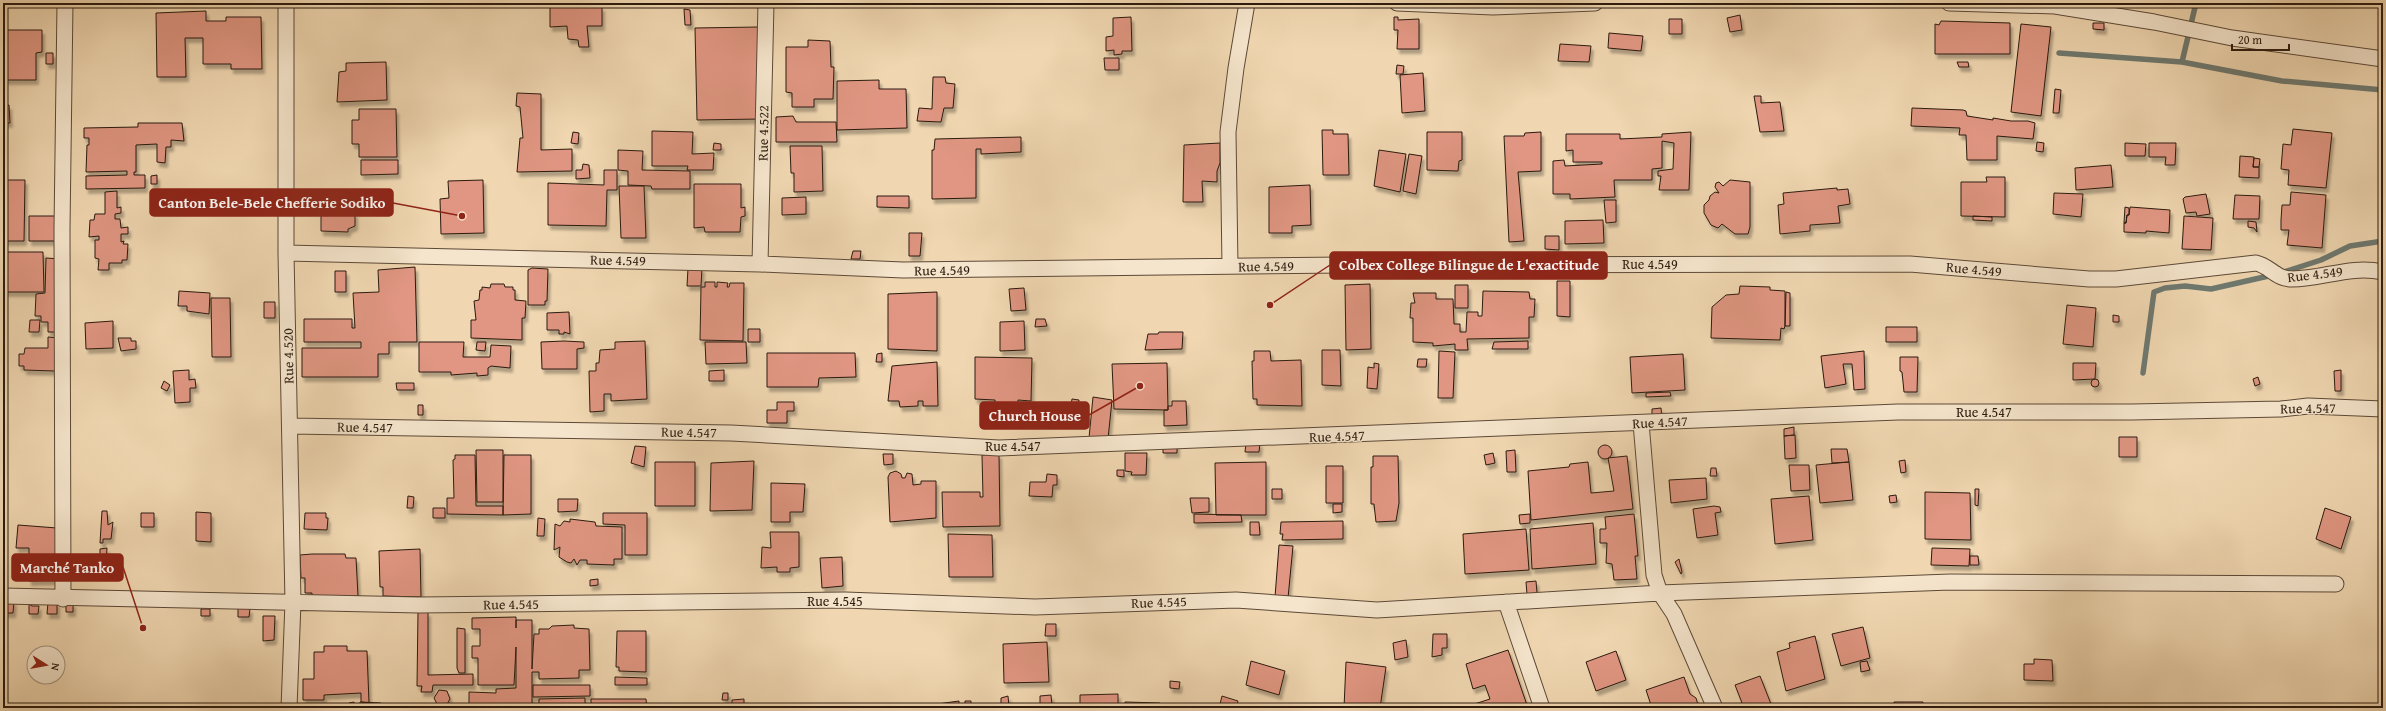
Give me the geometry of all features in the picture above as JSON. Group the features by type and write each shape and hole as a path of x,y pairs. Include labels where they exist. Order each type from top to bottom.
{"street":[{"path":"63,598 62,230 65,3"},
{"name":"Rue 4.520","path":"286,3 286,253 293,602 289,708"},
{"name":"Rue 4.522","path":"760,264 766,3"},
{"path":"1230,266 1228,132 1236,68 1247,3"},
{"path":"1397,3 1493,7 1595,3"},
{"path":"1949,3 2056,4 2232,38 2383,59"},
{"name":"Rue 4.549","path":"286,253 760,264 903,270 1230,266 1910,264 2089,279 2116,279 2256,263 2262,264 2278,277 2293,280 2354,269 2383,272"},
{"name":"Rue 4.547","path":"290,426 731,433 999,448 1898,412 2132,412 2308,406 2383,409"},
{"path":"1641,423 1654,575 1660,593 1674,614 1715,708"},
{"name":"Rue 4.545","path":"3,596 419,605 845,600 1035,607 1236,600 1377,610 1660,593 1950,582 2336,584"},
{"path":"1506,602 1542,708"}],"building":[{"path":"550,7 602,7 602,26 587,26 589,47 579,47 578,40 568,39 567,26 550,27"},
{"path":"684,9 690,10 691,25 685,25"},
{"path":"206,11 206,21 226,21 226,17 261,17 262,69 231,69 231,64 203,64 203,38 185,38 186,77 157,77 156,13"},
{"path":"1740,15 1742,30 1730,32 1727,18"},
{"path":"1131,17 1132,51 1122,51 1122,54 1114,55 1114,50 1106,51 1106,37 1113,36 1113,18"},
{"path":"1394,17 1398,17 1398,20 1419,19 1419,49 1397,49 1398,30 1394,30"},
{"path":"1669,19 1682,19 1682,34 1669,34"},
{"path":"1941,21 2010,23 2010,54 1935,54 1935,24 1939,25"},
{"path":"2093,23 2104,23 2104,30 2093,29"},
{"path":"2021,24 2051,27 2041,116 2011,112"},
{"path":"758,27 760,119 697,120 695,28"},
{"path":"3,30 42,30 42,52 36,53 36,80 3,80"},
{"path":"1609,33 1643,36 1641,51 1608,48"},
{"path":"808,40 830,41 831,67 834,67 833,99 814,99 814,107 792,107 792,93 786,92 786,47 808,47"},
{"path":"1560,44 1591,46 1589,62 1558,61"},
{"path":"46,53 53,53 53,64 46,64"},
{"path":"1104,58 1119,58 1119,70 1105,70"},
{"path":"386,62 387,100 337,102 339,72 346,71 346,63"},
{"path":"1957,62 1968,62 1969,67 1959,67"},
{"path":"1397,65 1404,66 1403,74 1396,74"},
{"path":"1423,73 1425,111 1402,113 1400,75"},
{"path":"933,77 945,77 946,83 955,84 953,108 944,108 941,122 917,121 919,108 932,109"},
{"path":"879,80 879,89 906,89 907,128 837,130 837,81"},
{"path":"2055,89 2061,90 2059,113 2053,113"},
{"path":"517,93 541,94 541,150 572,149 572,171 517,172 520,138 523,138 520,107 516,106"},
{"path":"1754,96 1761,96 1761,103 1780,102 1784,131 1760,132"},
{"path":"9,105 10,123 3,123 3,106"},
{"path":"1912,108 1963,110 1966,111 1967,116 1993,120 1993,118 2011,121 2028,121 2035,123 2033,139 1997,136 1997,160 1967,160 1966,135 1959,135 1960,128 1911,126"},
{"path":"359,109 396,109 397,157 359,157 359,144 352,144 352,120 359,120"},
{"path":"793,116 796,122 836,122 837,142 776,142 776,117"},
{"path":"138,123 182,123 184,141 171,140 171,147 166,147 165,163 157,162 157,144 136,145 136,172 134,172 134,175 145,175 145,188 86,189 86,176 127,175 127,171 86,172 87,145 89,145 89,138 84,138 84,128 138,127"},
{"path":"2293,129 2332,133 2326,188 2288,185 2289,170 2281,169 2283,144 2291,145"},
{"path":"1322,130 1333,130 1333,134 1348,134 1349,175 1323,175"},
{"path":"652,131 693,132 692,154 714,153 713,170 687,170 688,166 652,166"},
{"path":"573,132 579,133 578,144 571,143"},
{"path":"1427,132 1462,132 1462,160 1459,161 1458,171 1427,170"},
{"path":"1541,132 1541,171 1518,172 1524,241 1509,242 1504,136 1524,136 1525,133"},
{"path":"1691,132 1689,190 1659,190 1661,176 1658,176 1658,171 1673,169 1674,143 1662,141 1662,168 1652,169 1652,180 1614,180 1615,197 1570,199 1570,194 1553,194 1553,161 1564,160 1565,166 1602,164 1602,162 1573,162 1573,150 1566,151 1566,134 1620,134 1620,139 1662,137 1662,134"},
{"path":"1021,137 1021,152 981,154 981,149 976,149 976,198 932,199 932,150 934,150 935,139"},
{"path":"2037,142 2044,143 2043,152 2036,151"},
{"path":"714,143 721,144 721,150 713,150"},
{"path":"1220,143 1220,163 1217,171 1217,182 1202,181 1203,202 1183,202 1184,145"},
{"path":"2125,143 2146,144 2145,156 2125,156"},
{"path":"2149,143 2176,143 2175,165 2165,165 2166,157 2149,157"},
{"path":"790,146 822,146 823,191 794,192 794,173 791,173"},
{"path":"618,150 643,151 642,170 690,171 690,189 652,189 651,186 628,185 628,171 618,170"},
{"path":"1379,150 1406,154 1400,192 1374,186"},
{"path":"1409,154 1422,156 1416,194 1403,191"},
{"path":"2240,156 2254,157 2253,167 2259,167 2259,178 2239,177"},
{"path":"2254,158 2260,159 2259,167 2253,167"},
{"path":"361,160 398,160 398,174 361,175"},
{"path":"583,164 589,165 590,178 576,179 576,170 582,170"},
{"path":"2111,165 2113,187 2076,190 2075,168"},
{"path":"604,170 617,170 617,190 607,190 606,226 548,225 548,183 604,185"},
{"path":"157,175 157,184 151,184 151,176"},
{"path":"1986,177 2005,177 2005,217 1961,216 1961,182 1987,182"},
{"path":"3,180 25,180 24,241 3,241"},
{"path":"483,180 484,233 441,234 440,199 449,198 448,181"},
{"path":"1730,180 1750,182 1750,227 1748,234 1735,234 1722,224 1718,228 1711,225 1704,213 1704,205 1709,200 1710,196 1715,192 1719,193 1715,187 1716,183 1719,182 1723,186"},
{"path":"694,184 741,184 741,208 745,207 745,216 741,217 740,232 705,232 704,227 694,228"},
{"path":"1310,185 1311,225 1292,226 1292,233 1269,233 1269,187"},
{"path":"619,186 644,186 646,238 621,238"},
{"path":"1837,188 1837,190 1848,189 1850,204 1838,206 1840,223 1810,225 1810,231 1780,234 1778,205 1784,204 1783,193"},
{"path":"117,191 117,208 121,207 121,213 115,214 115,219 120,219 121,228 128,227 128,234 121,234 121,242 124,241 123,244 128,244 127,260 122,260 122,263 109,263 109,270 98,270 99,259 95,258 95,240 99,240 99,236 89,237 90,220 94,220 95,214 105,214 105,192"},
{"path":"2291,192 2326,195 2322,248 2287,245 2289,230 2281,230 2282,205 2290,205"},
{"path":"2054,193 2083,194 2081,217 2053,214"},
{"path":"2206,194 2210,214 2197,216 2196,212 2186,213 2183,199 2185,197"},
{"path":"2235,195 2260,196 2259,219 2233,219"},
{"path":"877,196 909,196 909,208 877,207"},
{"path":"806,197 806,214 782,215 782,198"},
{"path":"1604,200 1616,200 1616,222 1606,223"},
{"path":"2125,207 2129,208 2129,215 2127,215 2126,223 2124,223"},
{"path":"2130,207 2170,210 2169,233 2146,231 2146,233 2124,232 2124,223 2126,223 2127,215 2129,215"},
{"path":"355,213 355,226 348,229 348,232 321,231 321,214"},
{"path":"29,216 59,216 59,241 29,241"},
{"path":"1973,216 1992,217 1992,221 1973,220"},
{"path":"2184,216 2213,218 2211,250 2182,249"},
{"path":"1603,220 1604,243 1565,244 1565,221"},
{"path":"2248,221 2256,222 2257,232 2254,228 2248,227"},
{"path":"909,233 922,233 920,256 909,256"},
{"path":"1545,236 1559,236 1559,250 1545,249"},
{"path":"853,251 861,251 860,259 851,259"},
{"path":"3,252 43,252 44,292 3,292"},
{"path":"46,258 61,259 58,332 48,332 48,322 41,322 41,316 35,316 36,294 45,293"},
{"path":"415,267 417,342 389,342 389,354 378,354 378,377 302,377 302,348 361,348 361,342 304,342 304,319 352,319 352,328 355,328 353,293 379,292 378,270"},
{"path":"532,268 548,269 547,301 545,301 545,305 528,305 528,270"},
{"path":"688,268 702,268 701,286 687,286"},
{"path":"335,271 346,271 346,292 335,292"},
{"path":"1557,281 1570,281 1570,317 1557,316"},
{"path":"705,282 715,282 715,287 717,287 717,282 728,283 727,287 729,287 730,283 744,283 743,341 700,340 701,287 705,287"},
{"path":"491,284 504,284 505,287 513,287 513,290 515,290 515,300 526,301 525,318 522,318 522,340 471,338 471,320 476,320 474,301 479,300 480,290 482,290 482,287 490,288"},
{"path":"1370,284 1371,349 1346,350 1345,285"},
{"path":"1455,285 1468,285 1468,308 1455,308"},
{"path":"1740,286 1770,287 1770,290 1785,291 1785,326 1784,329 1781,328 1780,340 1711,338 1712,307 1726,295 1739,294"},
{"path":"1024,288 1026,310 1011,311 1009,289"},
{"path":"179,291 210,293 209,314 187,311 187,306 178,306"},
{"path":"1483,291 1529,292 1530,299 1535,299 1534,317 1529,317 1529,338 1467,339 1468,350 1455,350 1455,344 1433,346 1433,343 1413,342 1413,318 1410,318 1411,303 1415,303 1413,293 1436,293 1436,299 1453,299 1454,324 1460,324 1460,332 1466,332 1467,312 1478,312 1478,316 1482,316"},
{"path":"937,292 937,351 888,349 888,294"},
{"path":"1786,292 1790,293 1790,326 1785,326"},
{"path":"211,298 230,298 231,357 212,357"},
{"path":"264,302 275,302 275,318 264,318"},
{"path":"2067,305 2096,308 2093,347 2063,344"},
{"path":"569,312 570,334 564,332 564,334 559,334 559,330 547,330 547,313"},
{"path":"2113,315 2119,316 2119,322 2113,322"},
{"path":"1036,319 1045,319 1047,326 1035,327"},
{"path":"30,320 40,320 39,332 29,332"},
{"path":"113,321 113,348 86,349 85,323"},
{"path":"1024,321 1025,350 1000,351 1000,322"},
{"path":"1886,327 1917,327 1917,342 1886,342"},
{"path":"748,329 760,329 760,342 748,342"},
{"path":"1159,332 1183,332 1182,349 1145,350 1148,334 1158,334"},
{"path":"48,337 59,338 55,371 24,370 24,366 19,366 19,354 24,354 25,348 48,348"},
{"path":"118,338 131,338 131,341 136,341 136,349 121,351"},
{"path":"645,341 647,399 611,401 611,394 604,394 604,411 590,412 589,371 596,371 596,363 599,363 600,350 615,349 615,342"},
{"path":"1528,341 1528,349 1492,349 1494,342"},
{"path":"419,342 464,342 463,357 490,357 491,345 511,346 510,368 491,366 488,368 488,375 477,376 477,373 451,375 451,372 419,372"},
{"path":"477,342 486,342 485,351 476,350"},
{"path":"541,342 584,342 584,348 577,349 577,369 542,369"},
{"path":"705,342 746,342 747,363 706,364"},
{"path":"1322,350 1340,350 1341,386 1322,385"},
{"path":"1254,351 1270,351 1271,361 1301,360 1302,406 1257,405 1257,399 1253,399 1252,361 1254,361"},
{"path":"1439,351 1455,352 1453,398 1438,398"},
{"path":"1864,351 1865,389 1854,390 1852,364 1843,364 1846,384 1825,388 1821,356"},
{"path":"767,353 855,353 856,377 819,378 818,387 767,387"},
{"path":"882,353 882,362 876,362 877,354"},
{"path":"1683,354 1685,390 1632,393 1630,357"},
{"path":"975,357 1032,358 1031,401 1018,400 1018,406 995,405 995,400 975,399"},
{"path":"1900,357 1918,357 1917,392 1904,392 1902,372 1900,371"},
{"path":"1418,359 1427,359 1426,367 1417,367"},
{"path":"937,362 938,406 923,406 923,401 918,401 918,406 900,407 899,401 888,401 892,366"},
{"path":"1167,363 1168,410 1114,409 1112,364"},
{"path":"1374,363 1379,364 1377,389 1367,388 1368,367 1374,368"},
{"path":"2073,363 2096,363 2095,379 2073,380"},
{"path":"189,370 189,380 195,379 196,388 190,388 190,402 175,403 173,371"},
{"path":"724,370 724,381 709,381 709,371"},
{"path":"2341,370 2341,391 2335,391 2334,371"},
{"path":"2258,377 2260,384 2255,386 2253,379"},
{"path":"2095,379 2098,380 2098,386 2095,387 2092,386 2091,383 2092,380"},
{"path":"164,381 170,385 167,391 161,388"},
{"path":"396,383 414,383 414,390 397,390"},
{"path":"1670,392 1671,396 1646,397 1646,393"},
{"path":"1093,397 1112,400 1108,439 1089,438"},
{"path":"1072,399 1079,400 1077,413 1070,411"},
{"path":"1172,401 1186,401 1187,425 1164,426 1164,410 1168,410 1168,406 1172,406"},
{"path":"777,402 794,402 794,411 787,411 787,423 767,423 767,410 777,410"},
{"path":"418,405 423,405 423,415 418,415"},
{"path":"1661,408 1662,418 1652,419 1652,409"},
{"path":"1794,427 1794,435 1784,436 1784,429"},
{"path":"1795,435 1796,458 1785,459 1784,436"},
{"path":"2119,437 2137,437 2137,457 2119,457"},
{"path":"1246,443 1260,443 1259,452 1245,452"},
{"path":"1163,444 1177,444 1177,453 1163,453"},
{"path":"1605,445 1610,447 1612,452 1610,457 1605,459 1600,457 1598,452 1600,447"},
{"path":"635,446 646,447 644,467 631,463"},
{"path":"1831,449 1847,449 1849,462 1832,463"},
{"path":"476,450 503,450 503,502 477,502"},
{"path":"1515,450 1516,472 1507,472 1506,451"},
{"path":"1125,453 1147,453 1146,475 1131,475 1132,472 1125,471"},
{"path":"1493,453 1495,463 1486,465 1484,455"},
{"path":"883,454 893,454 893,464 884,465"},
{"path":"999,454 1000,526 943,527 942,492 980,492 980,497 983,497 982,455"},
{"path":"455,455 475,455 476,506 503,506 503,515 447,514 447,498 454,498 453,460 455,459"},
{"path":"504,455 531,455 531,514 503,515"},
{"path":"1373,456 1398,456 1399,503 1396,521 1376,522 1374,504 1371,504 1371,467 1373,467"},
{"path":"1627,456 1633,509 1531,520 1528,471 1569,467 1570,464 1588,462 1591,493 1614,491 1608,458"},
{"path":"1905,460 1906,472 1901,473 1899,461"},
{"path":"754,461 752,510 710,511 711,463"},
{"path":"655,462 695,462 695,506 655,506"},
{"path":"1266,462 1266,515 1216,515 1215,463"},
{"path":"1849,462 1853,500 1820,503 1816,465"},
{"path":"1789,465 1809,465 1810,490 1791,491"},
{"path":"1326,466 1343,466 1343,503 1326,503"},
{"path":"1711,468 1716,468 1717,476 1710,476"},
{"path":"1117,470 1124,470 1124,477 1117,476"},
{"path":"896,471 901,474 902,478 905,478 907,473 912,474 913,485 921,484 921,481 936,481 936,518 890,522 888,477 890,473"},
{"path":"1047,474 1057,475 1057,485 1053,485 1052,497 1029,496 1030,482 1046,482"},
{"path":"1706,478 1707,499 1671,503 1669,480"},
{"path":"771,483 805,484 803,512 790,512 790,522 771,522"},
{"path":"1272,489 1282,489 1282,499 1272,499"},
{"path":"1975,489 1979,489 1978,506 1975,505"},
{"path":"1925,492 1970,493 1971,540 1925,539"},
{"path":"1896,495 1897,502 1890,503 1889,496"},
{"path":"408,496 414,497 413,508 407,508"},
{"path":"1809,496 1813,540 1775,544 1771,499"},
{"path":"1190,498 1209,498 1209,512 1192,513"},
{"path":"558,499 578,499 577,511 558,512"},
{"path":"1333,504 1342,504 1342,512 1333,513"},
{"path":"1714,506 1720,507 1721,512 1715,513 1718,535 1697,538 1693,509"},
{"path":"433,508 445,508 445,518 433,518"},
{"path":"2325,508 2351,517 2341,549 2316,539"},
{"path":"102,511 107,511 108,525 113,522 111,539 103,539 103,543 100,543"},
{"path":"196,512 211,513 211,542 196,541"},
{"path":"141,513 154,513 154,527 141,527"},
{"path":"305,513 326,513 326,518 328,518 327,530 304,529"},
{"path":"603,513 647,513 647,555 625,555 625,525 603,524"},
{"path":"1194,514 1241,515 1242,522 1194,523"},
{"path":"1530,514 1530,523 1520,524 1519,515"},
{"path":"1634,514 1638,556 1635,556 1637,579 1614,580 1612,564 1606,563 1607,543 1600,543 1600,529 1606,529 1605,517"},
{"path":"538,518 545,519 544,536 537,536"},
{"path":"570,519 595,522 596,526 622,527 622,559 614,559 614,565 587,564 587,560 580,560 577,565 574,559 571,563 559,557 560,547 554,550 555,524 560,526 564,521 570,522"},
{"path":"1343,521 1343,539 1282,540 1283,534 1280,534 1281,522"},
{"path":"1250,522 1259,522 1260,535 1250,535"},
{"path":"1593,523 1596,564 1532,569 1530,529"},
{"path":"18,525 57,528 57,580 29,581 29,548 16,548"},
{"path":"1526,529 1529,570 1465,574 1463,534"},
{"path":"770,532 799,532 799,567 790,568 790,572 777,572 777,567 761,568 762,547 771,548"},
{"path":"948,534 992,535 993,577 949,577"},
{"path":"1279,545 1293,546 1288,598 1275,597"},
{"path":"107,548 106,561 100,561 100,549"},
{"path":"1932,548 1970,549 1969,566 1931,565"},
{"path":"420,549 421,597 383,596 383,587 380,587 379,551"},
{"path":"345,554 346,558 356,558 358,596 312,596 312,593 305,593 305,578 301,578 300,555"},
{"path":"1970,556 1978,556 1979,565 1970,565"},
{"path":"842,557 843,586 822,588 820,558"},
{"path":"1679,559 1682,572 1681,574 1675,562"},
{"path":"598,579 598,585 590,586 590,580"},
{"path":"1536,581 1537,593 1527,594 1526,582"},
{"path":"3,601 14,601 13,613 3,613"},
{"path":"48,602 57,602 57,614 47,614"},
{"path":"66,603 73,603 73,612 66,612"},
{"path":"29,604 32,606 39,606 38,614 29,614"},
{"path":"238,607 250,609 249,617 238,617"},
{"path":"201,609 210,609 210,616 201,616"},
{"path":"418,612 428,612 428,675 473,674 473,685 433,685 432,692 421,692 422,686 417,686"},
{"path":"263,616 275,616 274,640 263,641"},
{"path":"516,617 516,620 532,620 532,669 534,634 539,634 539,629 549,629 552,626 574,625 574,628 589,629 590,670 579,670 579,678 539,679 539,672 532,672 532,708 469,708 469,692 496,693 496,689 516,688 516,647 514,685 478,685 478,658 472,658 472,646 480,646 480,629 472,629 472,618"},
{"path":"1046,624 1056,624 1056,636 1045,636"},
{"path":"1863,627 1870,658 1841,666 1832,634"},
{"path":"457,628 465,629 465,673 459,673 457,668"},
{"path":"617,631 646,631 646,672 619,671 619,667 616,667"},
{"path":"1433,634 1447,634 1447,648 1442,648 1442,655 1432,657"},
{"path":"1815,636 1825,679 1786,691 1777,652 1790,648 1789,643"},
{"path":"1406,640 1408,657 1395,660 1393,643"},
{"path":"1047,642 1049,682 1004,683 1003,644"},
{"path":"324,646 347,646 347,651 367,651 369,703 361,702 361,693 324,695 324,700 303,700 303,679 314,679 314,652 324,652"},
{"path":"1508,650 1528,708 1462,708 1490,699 1485,685 1473,689 1466,664"},
{"path":"1616,651 1626,680 1596,691 1586,662"},
{"path":"2034,659 2052,660 2053,681 2024,680 2024,664 2034,664"},
{"path":"1251,661 1285,671 1279,695 1246,685"},
{"path":"1867,661 1870,670 1861,672 1860,662"},
{"path":"1346,662 1386,667 1380,708 1344,708"},
{"path":"1760,676 1771,704 1759,708 1744,708 1735,685"},
{"path":"615,677 647,678 647,685 615,685"},
{"path":"1684,677 1690,694 1696,698 1699,708 1652,708 1646,690"},
{"path":"1170,681 1180,682 1179,689 1170,688"},
{"path":"533,685 590,685 590,696 533,697"},
{"path":"439,690 447,691 450,699 446,706 438,706 434,698"},
{"path":"723,693 728,693 728,700 722,700"},
{"path":"1118,694 1118,708 1080,708 1080,695"},
{"path":"1051,695 1052,706 1040,706 1040,696"},
{"path":"1008,696 1009,707 1026,706 1026,708 1001,708 1001,698"},
{"path":"1222,696 1238,701 1236,708 1219,708"},
{"path":"585,698 585,708 539,708 539,699"},
{"path":"591,699 646,699 647,708 591,708"},
{"path":"744,699 744,708 732,708 732,700"},
{"path":"959,701 959,708 923,708 923,706"},
{"path":"965,701 971,701 971,708 965,708"},
{"path":"354,702 355,708 349,708 349,703"},
{"path":"360,702 381,703 380,708 359,708"},
{"path":"1125,702 1160,703 1160,708 1125,708"},
{"path":"1894,702 1923,702 1923,708 1894,708"}],"waterway":[{"path":"2182,62 2196,3"},
{"path":"2059,53 2182,62 2282,81 2383,90"},
{"path":"2281,273 2321,260 2350,246 2383,241"},
{"path":"2143,373 2154,292 2165,288 2185,286 2211,289 2273,275"}],"place":[{"name":"Canton Bele-Bele Chefferie Sodiko","path":"462,216"},
{"name":"Colbex College Bilingue de L'exactitude","path":"1270,305"},
{"name":"Church House","path":"1140,386"},
{"name":"Marché Tanko","path":"143,628"}]}
